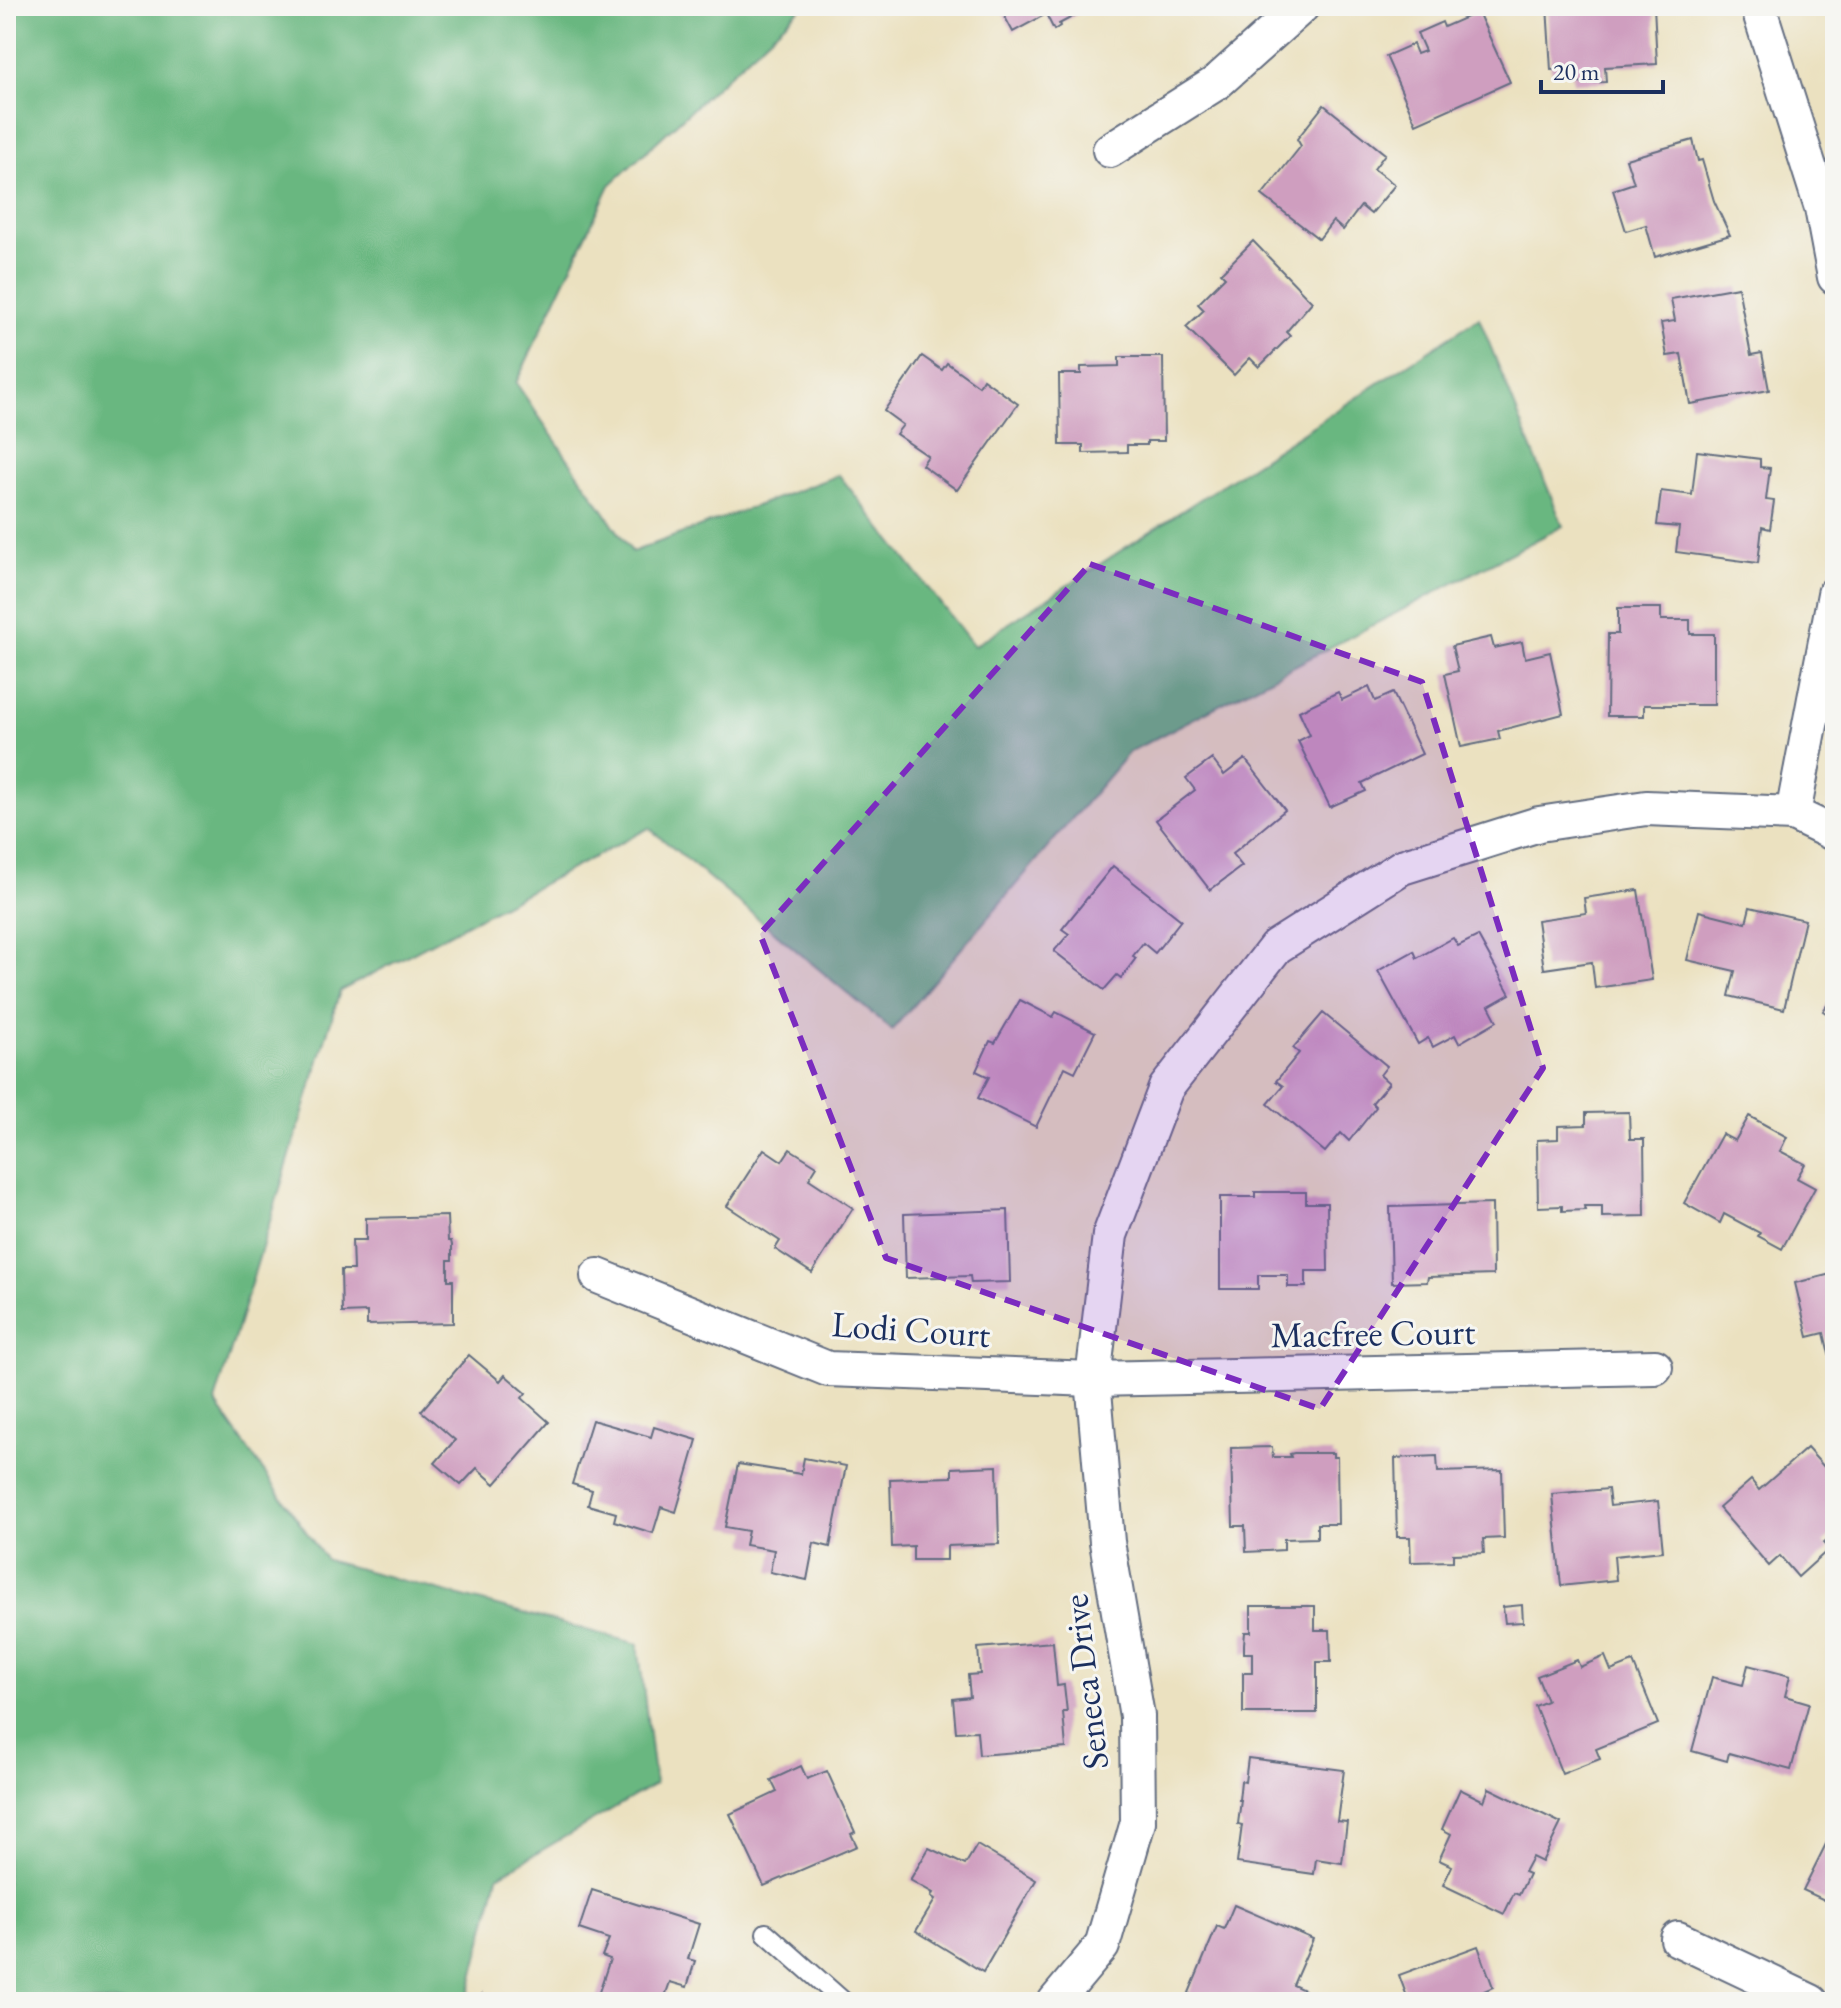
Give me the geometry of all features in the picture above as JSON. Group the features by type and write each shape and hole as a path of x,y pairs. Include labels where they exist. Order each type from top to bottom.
{"street":[{"path":"1110,150 1216,83 1302,6"},
{"path":"1758,6 1822,208 1835,277"},
{"path":"1835,594 1793,814 1835,834"},
{"name":"Seneca Drive","path":"1055,2002 1102,1946 1138,1822 1137,1716 1107,1542 1093,1379 1110,1235 1166,1088 1276,947 1402,867 1539,824 1646,808 1793,814"},
{"name":"Lodi Court","path":"598,1276 828,1369 1093,1379"},
{"name":"Macfree Court","path":"1093,1379 1655,1367"},
{"path":"1678,1939 1811,2002"}],"lane":[{"path":"766,1933 844,2002"}],"highlighted area":[{"path":"1090,564 1422,682 1543,1068 1320,1409 886,1258 760,934"}],"green space":[{"path":"6,6 803,6 610,185 516,383 632,552 839,475 974,646 1479,318 1563,526 1129,752 892,1030 649,828 340,991 215,1402 326,1560 638,1644 655,1784 498,1876 467,2002 6,2002"}],"building":[{"path":"999,6 1093,6 1059,24 1054,30 1046,14 1013,32"},
{"path":"1547,6 1654,6 1657,64 1605,67 1606,82 1573,83 1572,69 1551,70"},
{"path":"1478,12 1510,82 1416,124 1386,56 1413,44 1417,54 1425,51 1417,33 1442,22 1444,27"},
{"path":"1324,105 1385,154 1374,169 1395,185 1371,214 1361,206 1343,230 1333,221 1319,239 1262,195 1301,146 1297,139"},
{"path":"1693,140 1698,161 1702,160 1714,201 1730,235 1655,257 1646,225 1626,231 1613,190 1634,183 1626,159"},
{"path":"1253,241 1312,302 1286,332 1290,336 1259,367 1250,358 1234,375 1186,327 1204,310 1198,304 1225,277 1221,273"},
{"path":"1738,287 1751,355 1762,353 1769,390 1690,404 1681,354 1667,356 1661,323 1675,321 1671,299"},
{"path":"922,356 942,370 947,363 979,386 983,379 1018,404 957,490 922,465 928,456 896,434 903,425 884,411"},
{"path":"1119,357 1163,357 1164,441 1127,445 1127,452 1083,453 1083,445 1060,445 1059,374 1081,374 1081,367 1119,366"},
{"path":"1697,451 1760,459 1760,467 1770,468 1766,500 1774,501 1770,529 1762,527 1758,563 1676,552 1679,527 1657,525 1661,491 1692,495"},
{"path":"1618,608 1661,608 1661,620 1690,620 1690,634 1714,634 1714,705 1644,705 1644,716 1607,716 1608,634 1618,634"},
{"path":"1491,637 1494,648 1522,642 1525,658 1550,652 1563,714 1498,731 1500,739 1461,747 1445,674 1458,671 1452,646"},
{"path":"1369,687 1375,701 1393,693 1422,754 1362,783 1366,791 1330,807 1298,741 1310,735 1299,711 1338,692 1342,700"},
{"path":"1212,759 1224,775 1245,759 1285,810 1232,854 1242,866 1210,890 1156,820 1195,790 1186,778"},
{"path":"1113,866 1181,920 1155,953 1143,943 1121,978 1117,975 1104,990 1054,951 1069,934 1062,929"},
{"path":"1638,890 1652,980 1595,988 1592,962 1544,969 1537,920 1586,913 1584,898"},
{"path":"1750,907 1805,920 1784,1009 1729,996 1735,971 1687,960 1699,911 1746,923"},
{"path":"1478,936 1510,994 1489,1006 1497,1021 1459,1043 1455,1035 1433,1047 1428,1038 1418,1044 1378,971 1414,951 1417,958 1453,938 1458,946"},
{"path":"1835,994 1835,1019 1823,1011"},
{"path":"1020,1000 1053,1017 1056,1012 1095,1032 1075,1072 1065,1067 1036,1127 978,1098 989,1077 976,1071 990,1041 995,1043"},
{"path":"1323,1013 1387,1066 1380,1075 1389,1083 1372,1103 1376,1107 1349,1141 1341,1133 1325,1152 1268,1104 1283,1086 1276,1081 1299,1053 1293,1048"},
{"path":"1629,1112 1630,1139 1644,1139 1645,1216 1602,1217 1602,1206 1562,1211 1562,1206 1538,1207 1537,1140 1558,1139 1558,1126 1586,1125 1586,1113"},
{"path":"1749,1116 1787,1137 1780,1151 1805,1164 1797,1178 1815,1188 1782,1249 1724,1214 1720,1223 1684,1203 1722,1134 1735,1141"},
{"path":"764,1149 782,1161 790,1149 817,1166 809,1179 853,1208 812,1273 775,1249 780,1241 727,1206"},
{"path":"1255,1192 1306,1192 1306,1203 1327,1203 1328,1271 1306,1271 1306,1287 1288,1287 1288,1275 1258,1275 1258,1289 1220,1289 1220,1197 1255,1197"},
{"path":"1492,1204 1493,1275 1428,1277 1427,1282 1392,1283 1390,1207"},
{"path":"1008,1210 1010,1282 971,1283 970,1276 906,1278 904,1214"},
{"path":"447,1216 448,1241 452,1245 448,1280 453,1280 453,1323 367,1325 367,1312 342,1313 341,1270 353,1270 352,1240 366,1240 366,1218"},
{"path":"1835,1273 1834,1375 1824,1333 1808,1337 1795,1283"},
{"path":"469,1355 500,1381 505,1375 526,1393 522,1398 549,1422 495,1484 477,1468 461,1485 435,1463 455,1440 421,1411"},
{"path":"592,1420 651,1437 654,1427 697,1440 676,1512 661,1507 653,1533 614,1521 616,1513 588,1505 592,1490 572,1484"},
{"path":"1272,1447 1273,1457 1291,1457 1290,1454 1294,1453 1333,1453 1333,1457 1337,1457 1338,1524 1317,1524 1317,1538 1284,1539 1284,1550 1246,1552 1245,1526 1233,1526 1231,1448"},
{"path":"1807,1448 1835,1479 1835,1533 1823,1543 1829,1549 1798,1577 1780,1556 1769,1566 1719,1508 1751,1480 1759,1490"},
{"path":"1437,1456 1438,1472 1502,1470 1504,1538 1483,1539 1484,1553 1453,1554 1453,1561 1411,1562 1410,1537 1397,1537 1395,1458"},
{"path":"804,1458 846,1466 830,1547 814,1543 807,1580 770,1572 774,1550 745,1545 748,1531 725,1527 738,1464 801,1474"},
{"path":"997,1466 999,1544 947,1546 947,1560 913,1560 913,1546 892,1547 890,1479 952,1477 952,1468"},
{"path":"1608,1489 1610,1506 1658,1501 1663,1551 1614,1556 1616,1580 1561,1586 1552,1494"},
{"path":"1522,1605 1523,1622 1505,1623 1503,1607"},
{"path":"1251,1606 1315,1606 1315,1630 1330,1630 1331,1662 1317,1662 1317,1713 1243,1713 1243,1673 1252,1673 1252,1653 1244,1653 1245,1632 1251,1632"},
{"path":"1053,1642 1057,1686 1064,1685 1066,1748 979,1755 977,1731 956,1732 953,1699 970,1697 968,1675 980,1674 978,1648"},
{"path":"1605,1656 1611,1671 1633,1662 1658,1724 1596,1749 1600,1759 1562,1774 1535,1706 1547,1701 1537,1676 1577,1660 1580,1667"},
{"path":"1748,1665 1790,1676 1785,1696 1809,1703 1791,1770 1729,1753 1727,1761 1692,1751 1712,1677 1743,1685"},
{"path":"1248,1758 1344,1770 1337,1821 1347,1822 1342,1863 1316,1859 1314,1874 1237,1863 1242,1825 1238,1824 1239,1800"},
{"path":"801,1766 807,1779 827,1771 855,1832 851,1834 857,1846 764,1886 730,1814 777,1792 771,1780"},
{"path":"1489,1788 1561,1823 1542,1862 1532,1857 1524,1872 1529,1874 1519,1895 1514,1893 1504,1914 1443,1885 1452,1866 1439,1860 1451,1834 1442,1829 1460,1789 1484,1801"},
{"path":"1835,1826 1835,1905 1803,1890"},
{"path":"977,1845 1036,1880 983,1972 916,1931 935,1900 931,1897 933,1893 910,1880 929,1848 965,1865"},
{"path":"592,1890 699,1924 688,1959 695,1961 687,1987 670,1982 663,2002 596,2001 610,1959 602,1956 609,1939 579,1929"},
{"path":"1234,1905 1313,1939 1293,1985 1306,1991 1302,2002 1186,2000 1217,1926 1224,1929"},
{"path":"1478,1946 1493,1987 1484,1991 1487,2002 1409,2002 1399,1975"},
{"path":"482,1994 496,2002 478,2002"}]}
